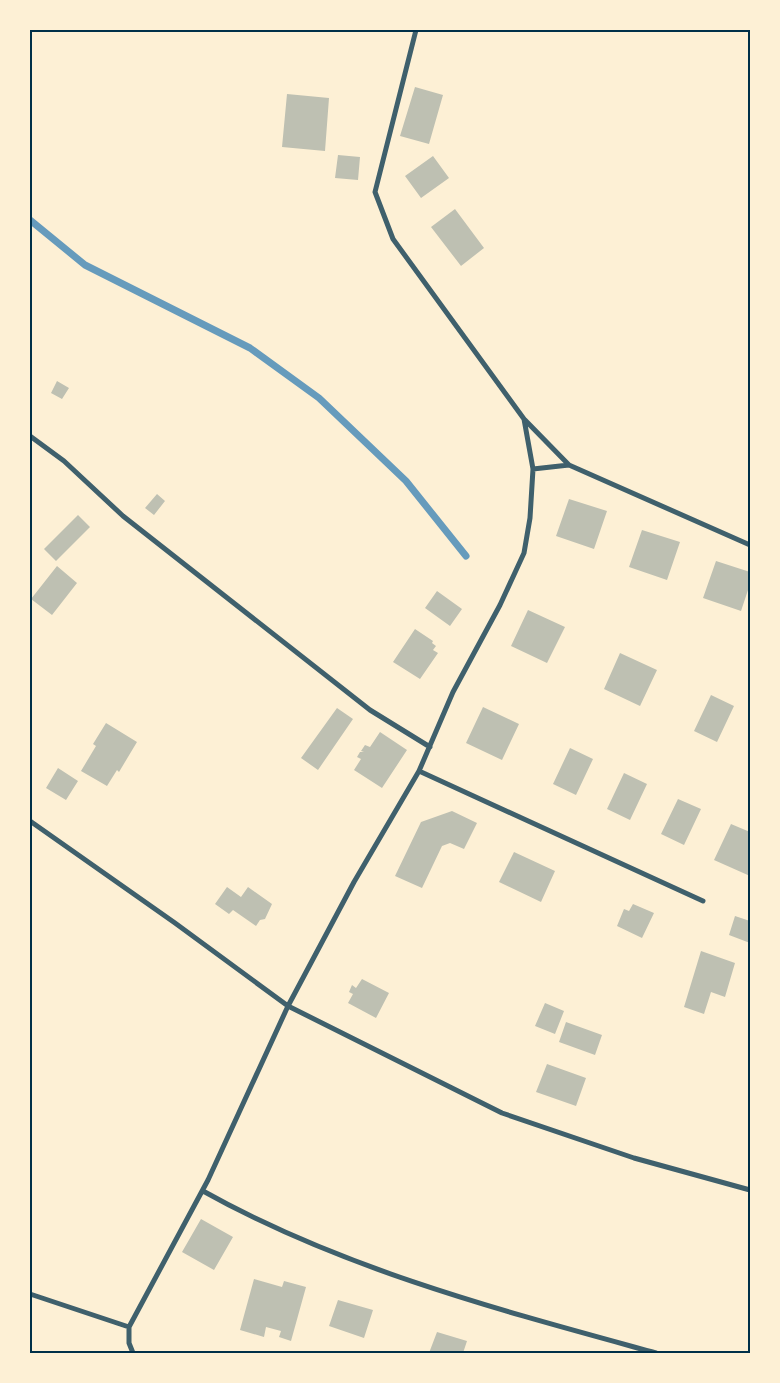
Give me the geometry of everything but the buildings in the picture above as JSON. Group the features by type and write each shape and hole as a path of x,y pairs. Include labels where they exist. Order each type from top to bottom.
{"street":[{"path":"416,30 375,192 393,239 524,419 569,465 750,545"},
{"path":"133,1353 129,1343 130,1326 203,1191 288,1006 354,882 419,771 453,692 500,605 524,554 530,518 533,469 524,419"},
{"path":"30,436 64,461 123,516 370,710 430,747"},
{"path":"533,469 569,465"},
{"path":"419,771 703,901"},
{"path":"30,821 175,923 288,1006 502,1113 634,1158 750,1190"},
{"path":"203,1191 242,1213 325,1251 522,1316 656,1353"},
{"path":"30,1294 130,1326"}],"waterway":[{"path":"30,220 85,265 250,348 319,398 406,481 466,556"}]}
